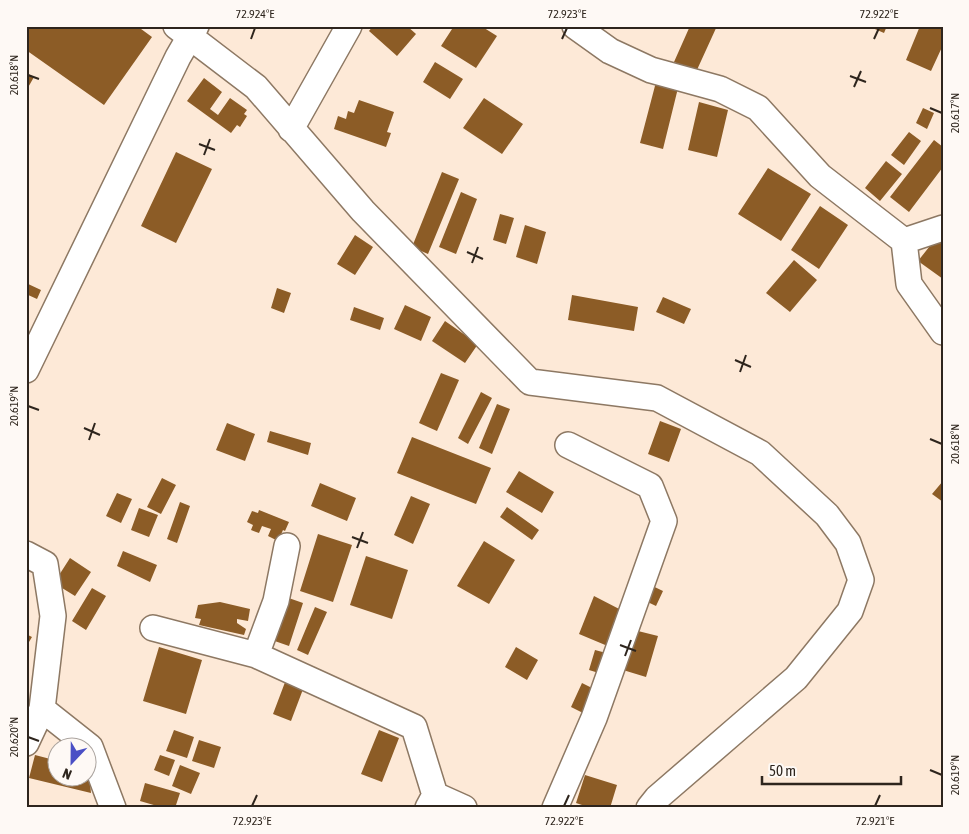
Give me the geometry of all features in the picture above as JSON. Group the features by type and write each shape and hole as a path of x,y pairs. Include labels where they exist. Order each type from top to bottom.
{"street":[{"path":"292,128 349,26"},
{"path":"576,26 610,51 651,70 720,89 758,108 820,176 904,241 909,284 943,332"},
{"path":"26,370 178,57 187,30 256,87 363,211 530,382 657,398 760,453 827,515 848,543 861,580 850,610 796,678 658,798 649,808"},
{"path":"904,241 943,228"},
{"path":"555,808 594,718 664,520 650,486 568,445"},
{"path":"256,655 276,601 286,546"},
{"path":"26,554 45,564 53,616 42,709 26,744"},
{"path":"153,628 256,655 414,727 431,801 464,808"},
{"path":"42,709 90,747 113,808"}],"building":[{"path":"28,26 137,26 152,37 104,105 26,50 26,28"},
{"path":"373,26 407,26 416,34 397,56 369,31"},
{"path":"454,26 481,26 497,36 476,68 441,46"},
{"path":"690,26 717,26 696,72 674,62"},
{"path":"868,26 887,26 884,33"},
{"path":"920,26 943,26 943,45 931,71 906,60"},
{"path":"435,62 463,79 450,99 423,82"},
{"path":"26,73 34,77 26,91"},
{"path":"204,78 222,92 210,109 218,115 230,98 247,110 244,114 247,116 240,127 237,125 231,133 187,101"},
{"path":"656,82 678,88 663,149 640,143"},
{"path":"484,98 523,124 502,154 463,128"},
{"path":"359,100 394,112 387,132 391,133 386,147 334,129 338,116 346,119 348,111 354,113"},
{"path":"699,102 728,110 717,157 688,150"},
{"path":"923,108 934,113 927,129 916,123"},
{"path":"909,132 921,141 904,165 891,155"},
{"path":"934,140 943,147 943,167 909,212 890,197"},
{"path":"176,152 212,169 176,243 141,226"},
{"path":"886,161 902,174 880,201 865,188"},
{"path":"768,168 811,194 781,241 738,214"},
{"path":"442,172 459,179 428,254 412,247"},
{"path":"461,192 477,199 456,254 439,247"},
{"path":"820,206 848,225 819,269 791,250"},
{"path":"500,214 514,218 506,244 493,240"},
{"path":"525,225 546,232 537,264 516,257"},
{"path":"355,235 373,247 355,275 337,264"},
{"path":"937,237 943,241 943,279 918,261"},
{"path":"794,260 817,280 790,312 766,293"},
{"path":"26,283 41,290 37,299 26,294"},
{"path":"277,288 291,293 284,313 271,308"},
{"path":"572,295 638,307 634,331 568,320"},
{"path":"663,297 691,309 684,324 656,312"},
{"path":"405,305 431,317 421,341 394,329"},
{"path":"354,307 384,318 380,330 350,320"},
{"path":"445,321 478,344 465,363 432,341"},
{"path":"441,373 459,380 437,431 419,423"},
{"path":"481,392 492,398 468,444 458,438"},
{"path":"497,404 510,409 492,454 479,448"},
{"path":"660,421 681,429 669,462 648,454"},
{"path":"227,423 255,434 245,461 216,450"},
{"path":"270,431 311,443 308,455 267,442"},
{"path":"412,437 491,468 476,504 397,473"},
{"path":"519,471 554,492 542,513 506,492"},
{"path":"162,478 176,485 161,514 147,507"},
{"path":"943,481 943,502 932,494"},
{"path":"320,483 356,498 347,521 311,506"},
{"path":"117,493 132,499 121,523 106,516"},
{"path":"411,496 430,504 413,544 394,535"},
{"path":"180,502 190,506 177,543 167,539"},
{"path":"507,507 539,530 532,540 500,517"},
{"path":"139,508 158,515 149,537 131,530"},
{"path":"259,510 289,522 278,541 268,536 271,529 262,526 259,533 251,530 253,525 247,522 252,511 258,513"},
{"path":"318,534 352,545 333,602 300,591"},
{"path":"484,541 515,560 489,604 457,586"},
{"path":"123,551 157,565 150,582 117,566"},
{"path":"366,556 408,570 392,619 350,605"},
{"path":"70,558 91,572 75,596 54,583"},
{"path":"642,581 663,591 656,606 635,596"},
{"path":"92,588 106,596 86,630 72,621"},
{"path":"283,596 303,603 289,646 269,639"},
{"path":"594,596 625,612 610,647 579,634"},
{"path":"220,602 250,609 248,621 237,619 237,623 246,629 244,635 199,625 201,619 195,618 198,605"},
{"path":"315,607 327,612 308,655 297,650"},
{"path":"634,630 658,636 646,677 623,670"},
{"path":"26,634 32,637 26,647"},
{"path":"159,647 202,660 186,714 143,701"},
{"path":"516,647 538,660 527,680 505,667"},
{"path":"595,650 610,654 602,674 589,670"},
{"path":"287,677 305,684 291,721 273,714"},
{"path":"582,683 600,692 589,716 571,707"},
{"path":"174,730 194,737 187,758 166,751"},
{"path":"379,730 399,738 382,782 361,774"},
{"path":"199,740 221,747 214,768 192,761"},
{"path":"35,755 48,758 48,783 29,778"},
{"path":"160,755 175,760 169,776 154,770"},
{"path":"180,765 200,773 191,794 172,786"},
{"path":"585,775 617,785 610,808 591,808 576,803"},
{"path":"145,783 180,793 175,808 164,808 140,801"},
{"path":"62,786 90,786 91,793"}]}
